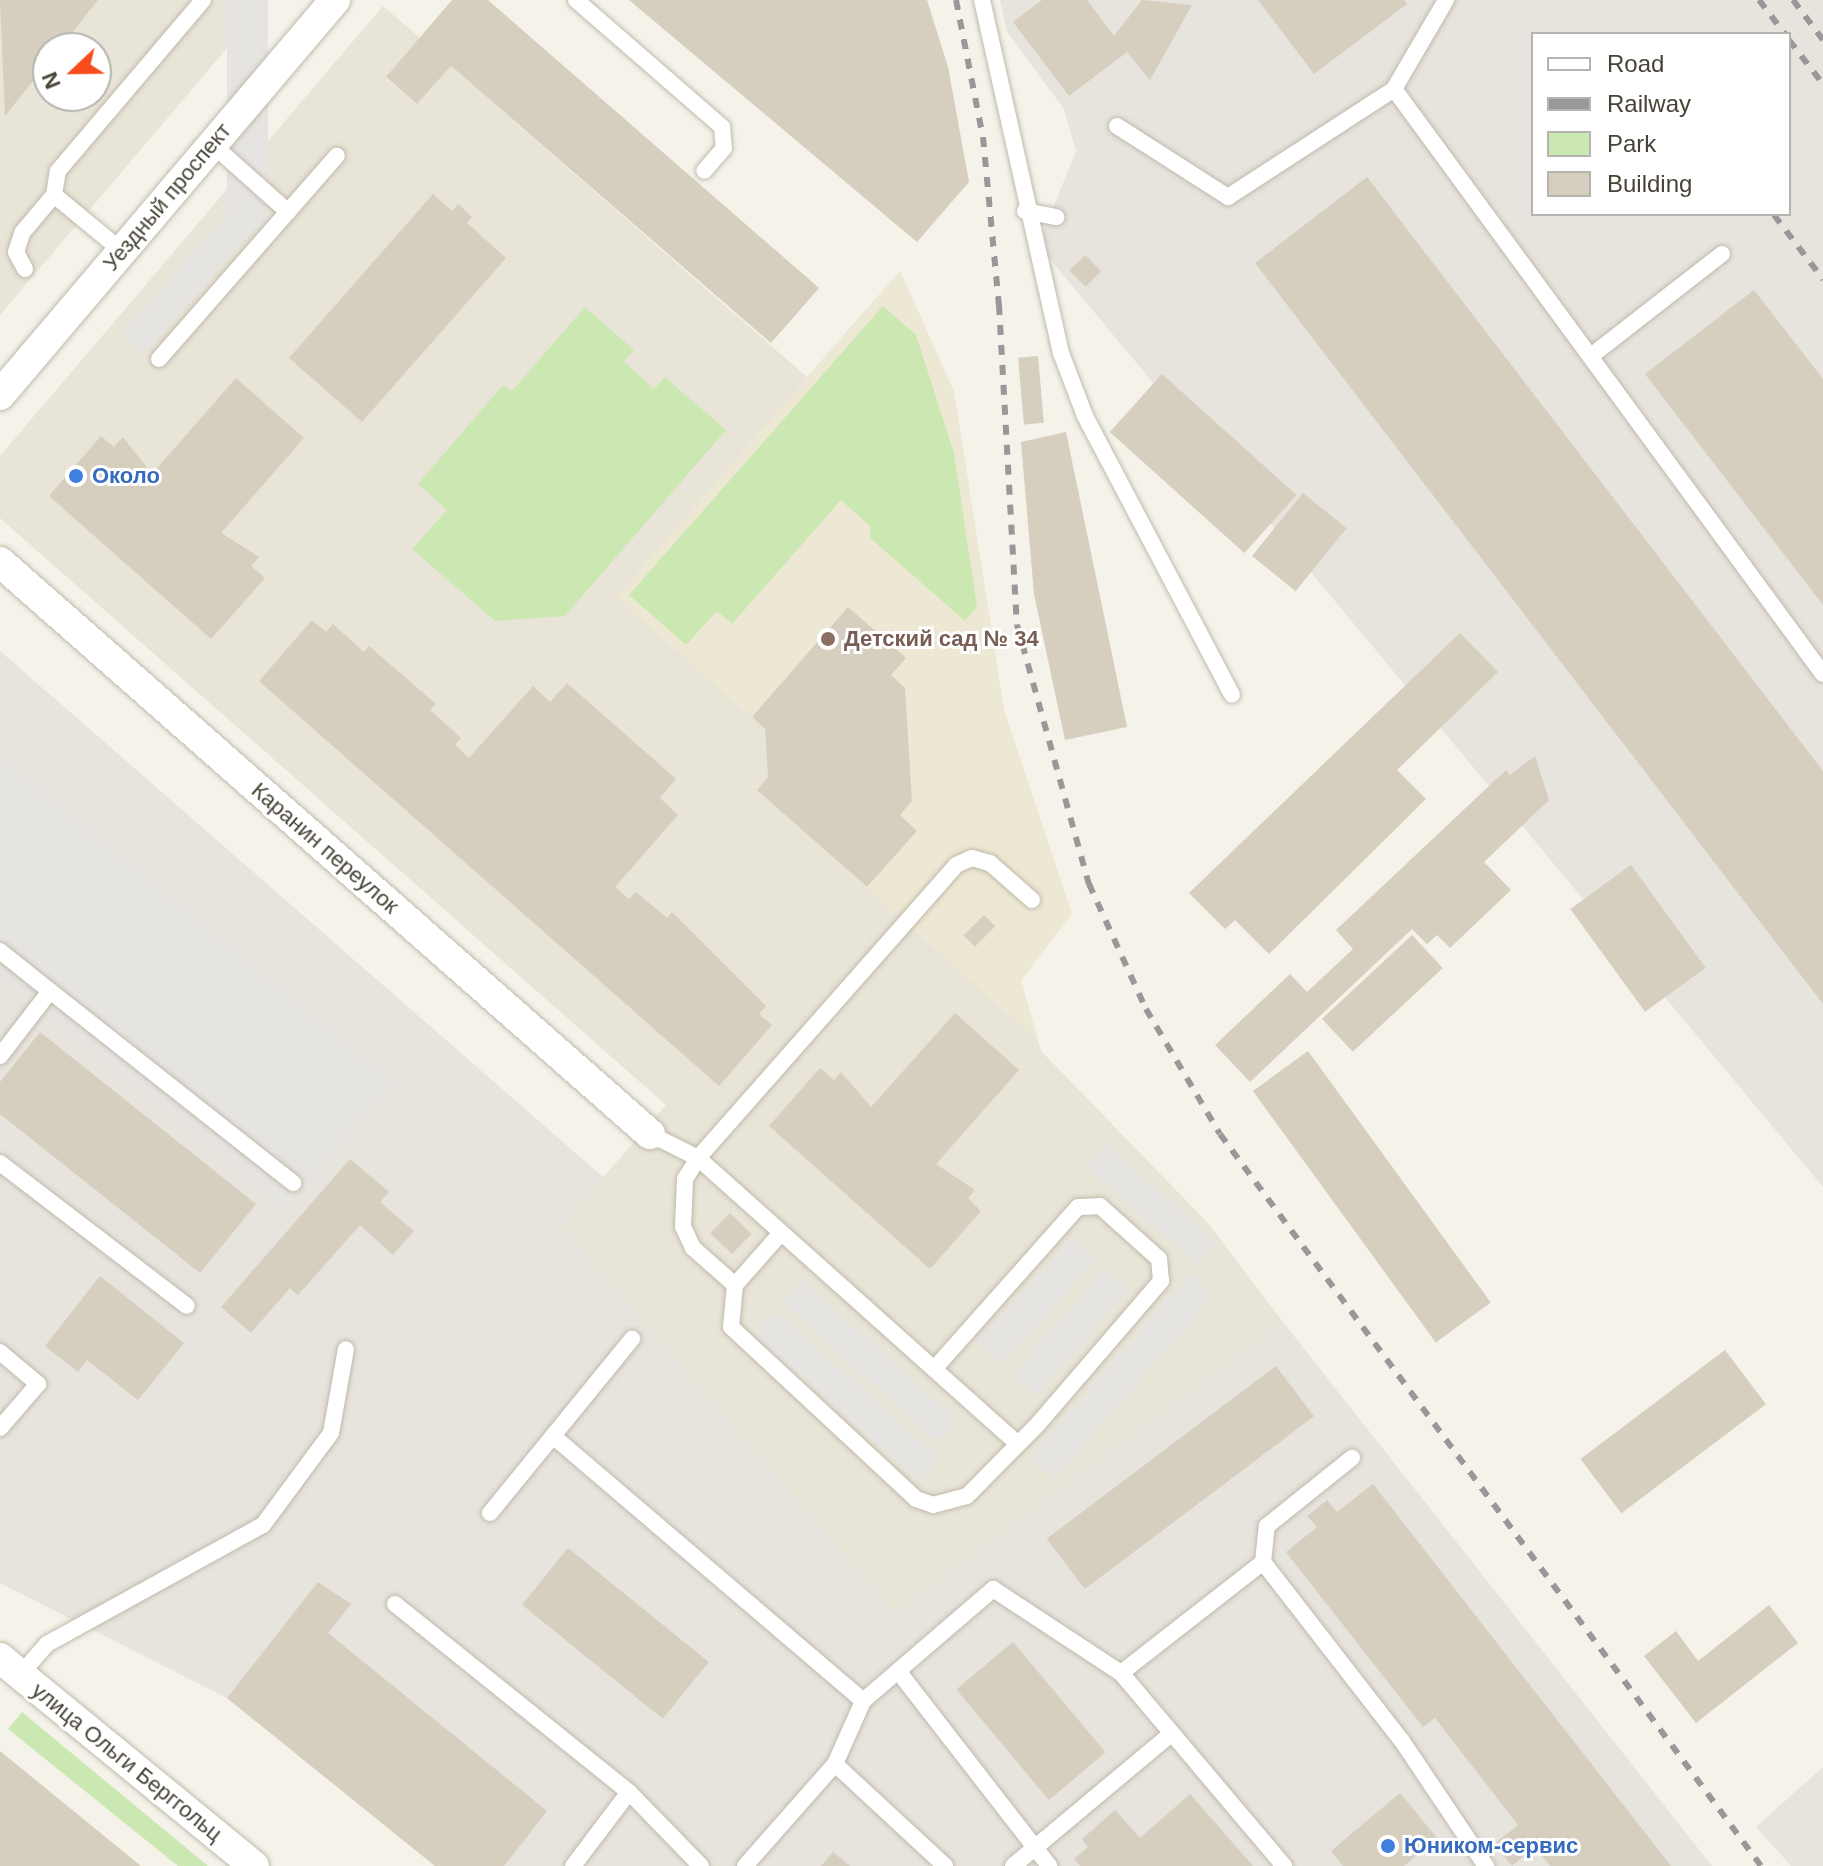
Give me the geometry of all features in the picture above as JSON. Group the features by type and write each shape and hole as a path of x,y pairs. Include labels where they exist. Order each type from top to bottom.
{"street":[{"name":"Уездный проспект","path":"0,395 335,0"},
{"name":"Каранин переулок","path":"0,562 650,1134"},
{"name":"улица Ольги Берггольц","path":"10,1666 254,1866"}],"lane":[{"path":"25,269 16,252 22,233 54,195 58,171 203,0"},
{"path":"576,0 722,127 724,148 704,171"},
{"path":"982,0 1025,211 1061,353 1085,416 1232,695"},
{"path":"1117,126 1228,197 1394,89 1446,0"},
{"path":"1394,89 1823,674"},
{"path":"212,144 288,212"},
{"path":"159,359 337,156"},
{"path":"54,195 122,251"},
{"path":"1025,211 1056,217"},
{"path":"1591,356 1722,254"},
{"path":"735,1285 693,1248 683,1227 685,1179 698,1158 956,865 972,858 990,863 1032,900"},
{"path":"0,951 293,1183"},
{"path":"0,1056 50,991"},
{"path":"650,1134 698,1158 1015,1441"},
{"path":"0,1163 187,1306"},
{"path":"781,1233 735,1285 731,1327 743,1345 916,1499 933,1505 967,1496 1161,1281 1164,1269 1148,1248 1100,1206 1078,1207 934,1369"},
{"path":"490,1513 632,1339"},
{"path":"10,1666 263,1525 331,1433 346,1349"},
{"path":"0,1352 38,1384 0,1428"},
{"path":"553,1436 863,1701"},
{"path":"1352,1458 1267,1526 1263,1562 1402,1741 1486,1866"},
{"path":"1121,1673 1263,1562"},
{"path":"745,1866 835,1764 863,1701 993,1589 1121,1673 1284,1866"},
{"path":"395,1604 629,1792 701,1866"},
{"path":"898,1671 1049,1866"},
{"path":"1013,1866 1171,1734"},
{"path":"835,1764 945,1866"},
{"path":"573,1866 629,1792"}],"shaded area":[{"path":"0,0 268,0 0,315"},
{"path":"227,0 268,0 268,232 227,232"},
{"path":"1000,0 1823,0 1823,1187 1045,253 1041,238 1076,151 1064,109 1007,32"},
{"path":"383,6 420,38 386,78 417,104 451,66 807,377 900,271 954,392 1004,710 1072,914 1021,980 1041,1051 1208,1223 1283,1322 895,1613 561,1226 666,1105 0,518 0,456"},
{"path":"224,217 247,237 144,355 121,335"},
{"name":"Детский сад № 34","path":"900,271 954,392 1004,710 1072,914 1021,980 1038,1041 757,790 768,777 765,729 616,597"},
{"path":"0,651 603,1177 562,1227 895,1613 1283,1322 1712,1866 435,1866 227,1698 0,1583"},
{"path":"0,757 391,1082 285,1210 0,974"},
{"path":"1106,1145 1218,1242 1198,1265 1086,1168"},
{"path":"1072,1239 1096,1262 1000,1365 976,1342"},
{"path":"1105,1268 1129,1289 1037,1395 1012,1374"},
{"path":"1190,1274 1214,1295 1055,1478 1031,1457"},
{"path":"802,1280 957,1420 937,1442 782,1302"},
{"path":"775,1310 940,1459 919,1482 754,1334"},
{"path":"1823,1767 1823,1866 1791,1866 1756,1827"}],"green space":[{"path":"883,306 916,335 954,453 977,607 965,621 871,539 870,526 841,500 732,624 717,611 686,645 629,595"},
{"path":"585,307 634,350 624,362 654,389 665,377 726,430 565,616 495,621 412,549 447,510 418,484 503,385 512,391"},
{"path":"22,1712 208,1866 178,1866 8,1729"}],"building":[{"path":"0,0 98,0 73,32 32,32 32,82 5,116"},
{"path":"452,0 488,0 819,288 771,343 451,66 417,104 386,77"},
{"path":"629,0 927,0 948,67 969,182 917,242"},
{"path":"1042,0 1087,0 1114,36 1142,0 1192,5 1150,80 1127,52 1069,96 1013,22"},
{"path":"1258,0 1404,0 1407,4 1314,74"},
{"path":"1367,177 1823,771 1823,1004 1255,263"},
{"path":"433,194 452,211 458,204 472,217 467,223 506,258 362,422 289,358"},
{"path":"1085,255 1101,271 1086,287 1069,271"},
{"path":"1754,290 1823,379 1823,605 1645,374"},
{"path":"1038,356 1044,423 1024,424 1018,358"},
{"path":"1162,374 1297,495 1244,553 1110,432"},
{"path":"236,378 304,438 221,533 259,557 251,566 265,578 211,639 49,496 101,436 114,447 123,437 152,474"},
{"path":"1066,432 1127,727 1065,740 1034,594 1021,442"},
{"path":"1303,493 1347,528 1296,591 1252,556"},
{"path":"848,607 906,658 891,675 905,688 912,801 900,815 917,831 867,887 757,790 768,777 765,729 752,717"},
{"path":"312,620 326,632 333,624 364,652 369,646 436,704 430,710 461,738 455,745 469,758 533,686 550,702 567,683 676,779 660,798 678,815 615,887 629,899 636,892 667,918 672,912 766,1006 759,1014 772,1025 719,1086 259,681"},
{"path":"1460,633 1498,672 1397,770 1426,799 1269,954 1235,920 1225,929 1189,893"},
{"path":"1535,756 1549,800 1484,862 1511,890 1450,948 1437,935 1427,944 1412,929 1250,1082 1215,1045 1290,974 1307,992 1353,949 1336,930 1506,770 1510,775"},
{"path":"1631,865 1706,968 1645,1012 1570,909"},
{"path":"984,915 995,926 975,947 963,936"},
{"path":"1412,935 1443,968 1353,1052 1322,1019"},
{"path":"955,1013 1019,1070 936,1164 975,1190 968,1198 981,1211 930,1269 769,1126 820,1068 834,1080 841,1072 871,1107"},
{"path":"40,1032 256,1204 200,1273 0,1114 0,1082"},
{"path":"1308,1051 1491,1303 1436,1343 1253,1091"},
{"path":"350,1159 389,1192 380,1202 414,1231 393,1255 360,1225 298,1295 290,1288 251,1333 221,1307"},
{"path":"730,1213 752,1234 732,1254 711,1233"},
{"path":"100,1276 184,1343 138,1400 87,1360 78,1372 45,1346"},
{"path":"1725,1350 1766,1404 1621,1513 1580,1459"},
{"path":"1276,1366 1314,1416 1085,1589 1047,1539"},
{"path":"1373,1484 1671,1866 1550,1866 1535,1847 1512,1866 1494,1844 1518,1825 1435,1718 1423,1727 1286,1552 1317,1527 1307,1516 1327,1500 1337,1512"},
{"path":"568,1548 709,1662 663,1719 522,1605"},
{"path":"318,1582 351,1604 328,1633 547,1811 504,1866 435,1866 227,1698"},
{"path":"1769,1605 1798,1643 1696,1723 1644,1656 1676,1631 1698,1661"},
{"path":"1013,1642 1106,1752 1049,1800 956,1690"},
{"path":"0,1751 141,1866 0,1866"},
{"path":"1400,1793 1437,1838 1404,1866 1343,1866 1331,1851"},
{"path":"1190,1794 1253,1866 1080,1866 1074,1859 1088,1847 1082,1839 1115,1810 1140,1838"},
{"path":"833,1852 850,1866 821,1866"}],"railway":[{"path":"956,0 983,137 999,305 1017,625 1089,884 1146,1009 1220,1134 1761,1866"},
{"path":"1759,0 1783,32"},
{"path":"1793,0 1823,40"},
{"path":"1791,43 1823,84"},
{"path":"1775,216 1823,279"}],"place":[{"name":"Около","path":"76,476"},
{"name":"Детский сад № 34","path":"828,639"},
{"name":"Юником-сервис","path":"1388,1846"}]}
